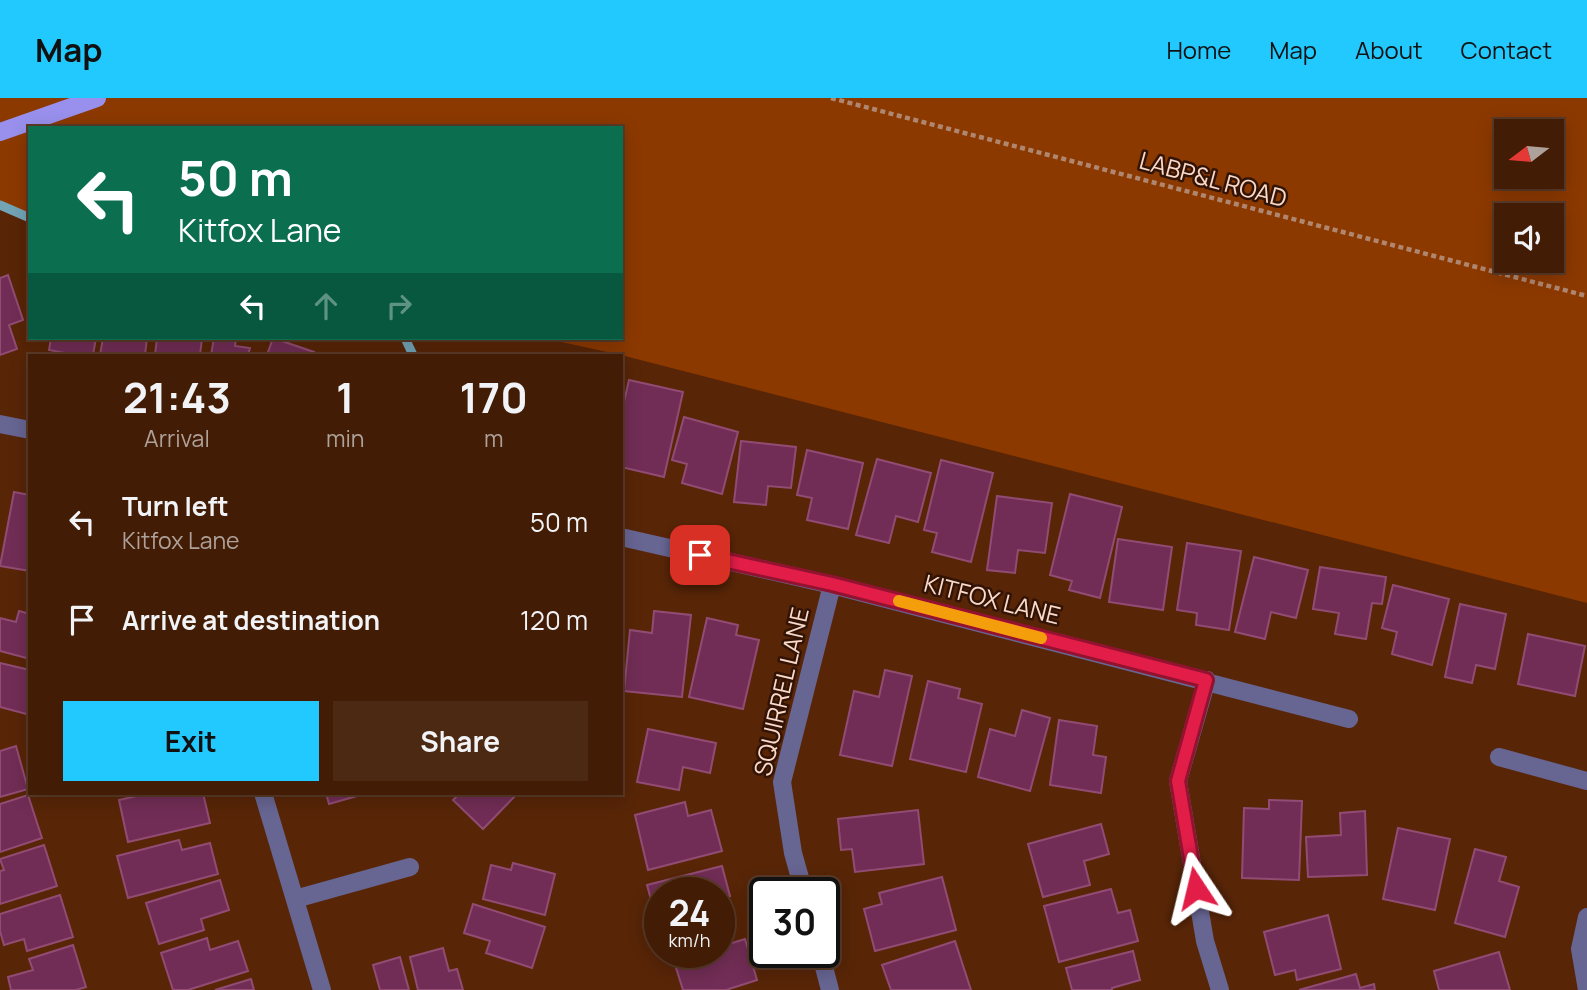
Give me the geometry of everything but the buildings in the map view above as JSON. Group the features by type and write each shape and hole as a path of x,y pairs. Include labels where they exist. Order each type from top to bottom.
{"main road":[{"path":"0,132 97,98"}],"street":[{"path":"0,424 28,430"},
{"name":"KITFOX LANE","path":"623,537 832,584 1349,719"},
{"name":"SQUIRREL LANE","path":"800,877 793,852 782,782 832,584"},
{"path":"1206,680 1178,781 1205,941 1220,990"},
{"path":"1499,757 1587,780"},
{"path":"264,795 322,990"},
{"path":"295,899 410,867"},
{"path":"1587,917 1580,949 1587,990"},
{"path":"824,968 830,990"}],"path":[{"name":"LABP&L ROAD","path":"831,98 1587,296"}],"shaded area":[{"path":"0,98 1587,98 1587,603 623,354 552,340 623,340 623,126 28,126 28,217 0,210"}],"waterway":[{"path":"0,205 28,217"},
{"path":"406,340 413,354"}],"slow traffic":[{"path":"899,601 1041,638"}],"route":[{"path":"700,555 832,584 1206,680 1178,781 1196,888"}]}
